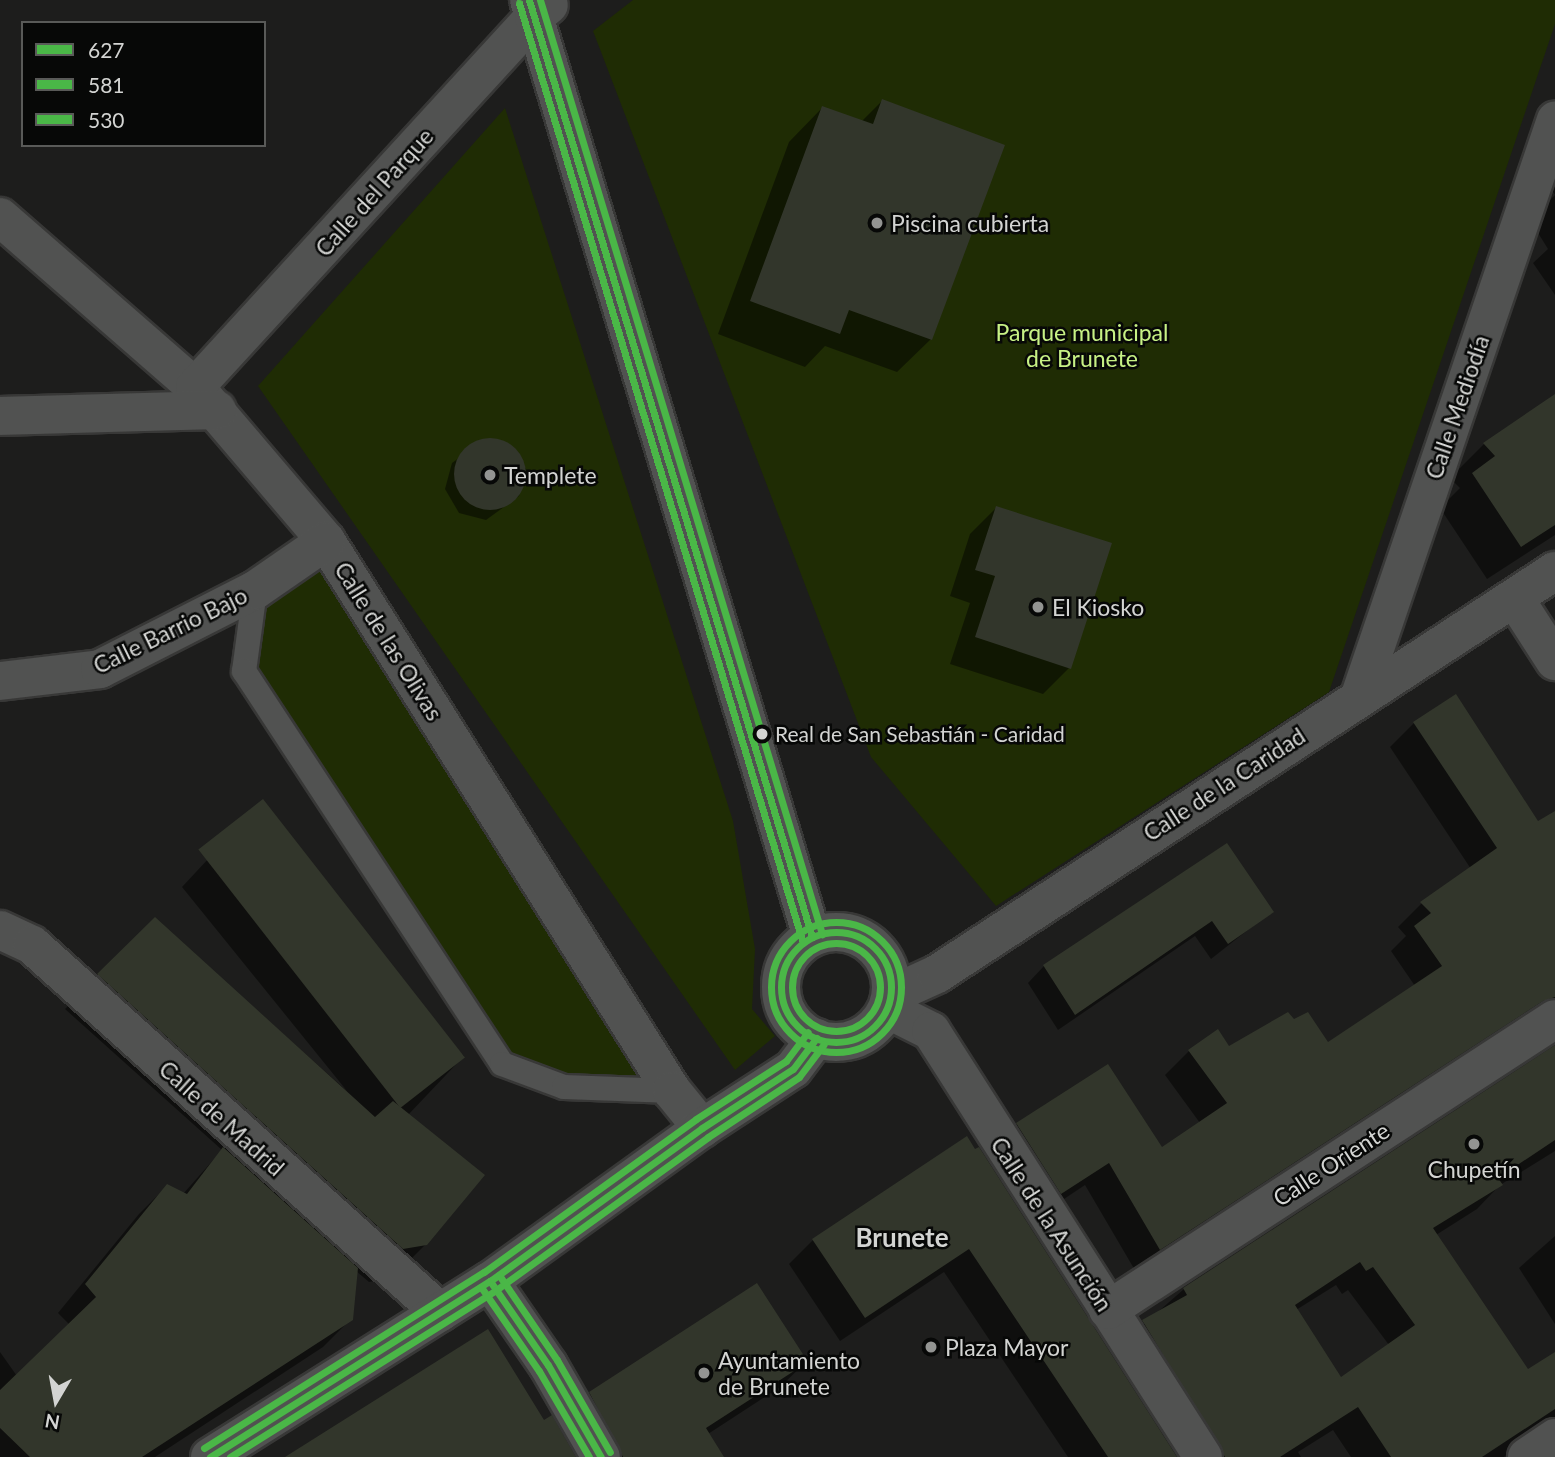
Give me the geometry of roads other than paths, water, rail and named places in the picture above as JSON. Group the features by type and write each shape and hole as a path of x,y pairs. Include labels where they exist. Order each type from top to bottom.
{"street":[{"name":"Calle del Parque","path":"206,399 540,6"},
{"path":"540,6 813,937"},
{"name":"Calle Mediodía","path":"1359,695 1555,119"},
{"name":"Calle de las Olivas","path":"0,218 206,399 326,541 672,1091 702,1128"},
{"path":"0,416 206,399"},
{"name":"Calle Barrio Bajo","path":"0,681 100,669 255,590 326,541"},
{"name":"Calle de la Caridad","path":"889,1002 937,974 1359,695 1515,599 1555,571"},
{"path":"1515,599 1555,661"},
{"name":"Calle de Madrid","path":"0,930 32,945 440,1312"},
{"path":"831,932 869,943 883,957 889,1002 875,1027 858,1038 836,1043 816,1038 798,1027 785,1009 781,989 789,959 813,937 831,932"},
{"name":"Calle de la Asunción","path":"889,1002 931,1031 1203,1457"},
{"name":"Calle Oriente","path":"1108,1310 1555,1019"},
{"path":"210,1457 490,1280 702,1128 793,1069 816,1038"},
{"path":"490,1280 548,1365 601,1457"},
{"path":"1527,1457 1555,1438"}],"lane":[{"path":"255,590 244,671 502,1064 564,1087 672,1091"}],"place":[{"name":"Piscina cubierta","path":"877,223"},
{"name":"Templete","path":"490,475"},
{"name":"El Kiosko","path":"1038,607"},
{"name":"Real de San Sebastián - Caridad","path":"762,734"},
{"name":"Chupetín","path":"1474,1144"},
{"name":"Plaza Mayor","path":"931,1347"},
{"name":"Ayuntamiento de Brunete","path":"704,1373"}],"district":[{"name":"Brunete","path":"902,1238"}],"park label":[{"name":"Parque municipal de Brunete","path":"1082,345"}]}
